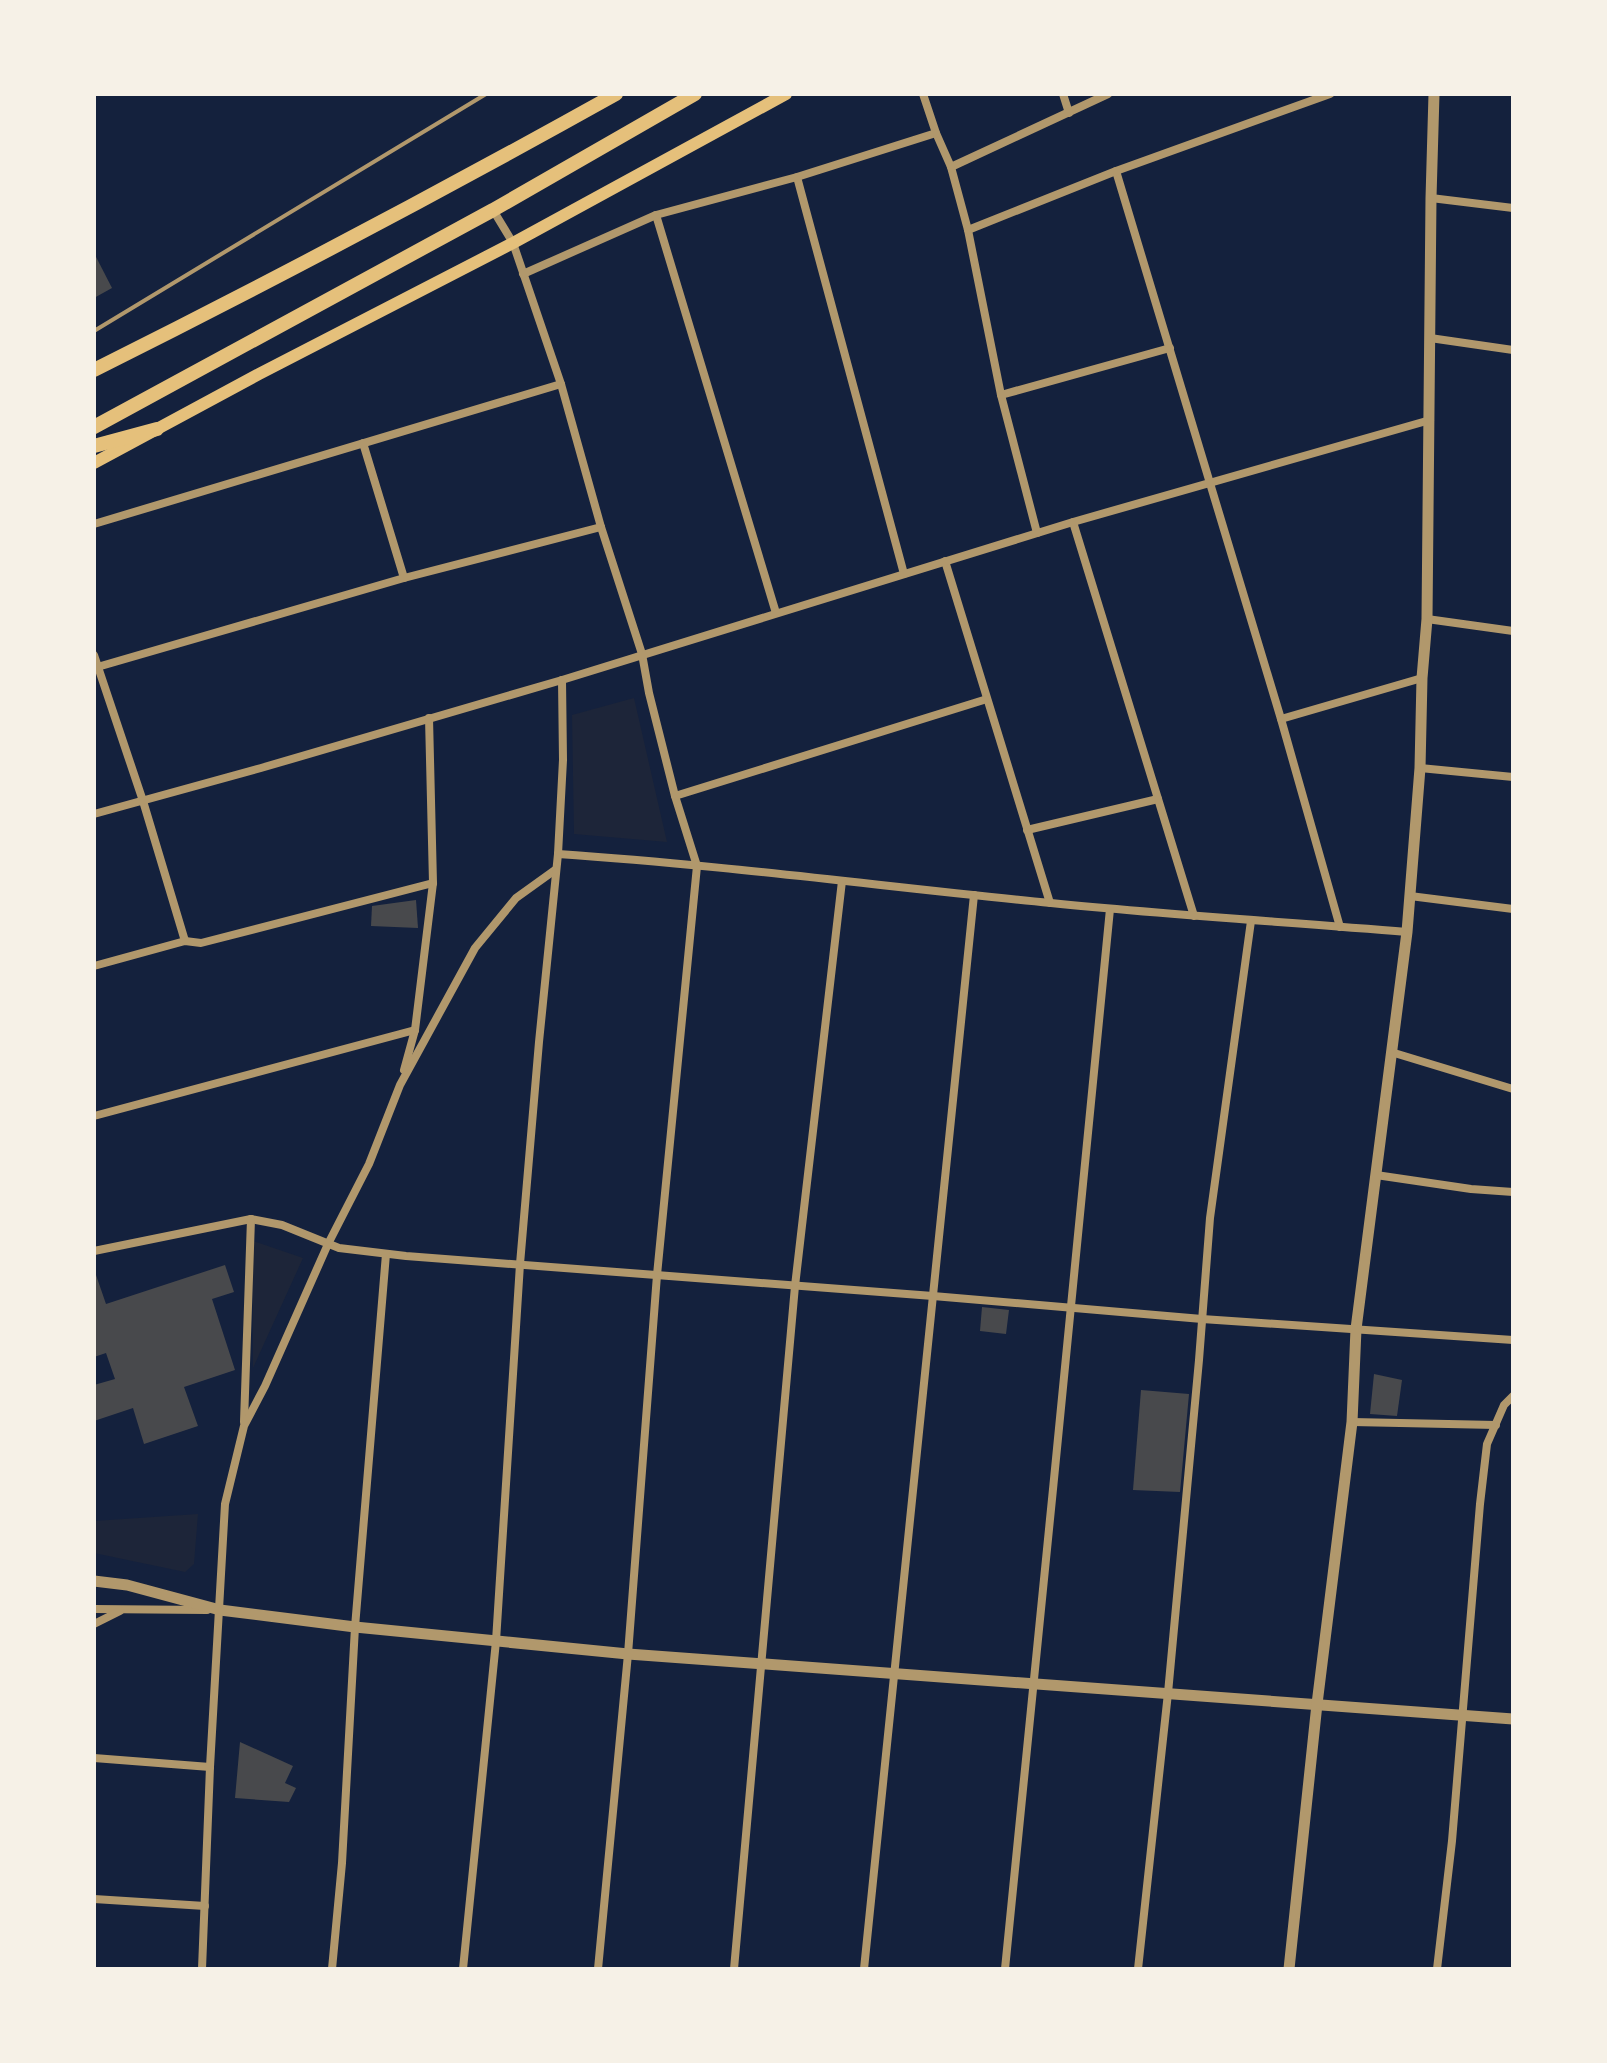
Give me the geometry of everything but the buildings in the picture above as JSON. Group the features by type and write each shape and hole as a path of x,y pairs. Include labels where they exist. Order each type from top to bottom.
{"highway":[{"path":"94,370 476,172 616,94"},
{"path":"94,427 493,210 695,94"},
{"path":"94,446 157,429"}],"main road":[{"path":"94,463 513,243 786,94"}],"street":[{"path":"923,94 951,167 968,230 1001,395 1037,533"},
{"path":"1063,94 1069,113"},
{"path":"951,167 1108,94"},
{"path":"968,230 1116,171 1330,94"},
{"path":"1289,1969 1317,1704 1352,1422 1356,1329 1407,932 1420,768 1427,619 1434,94"},
{"path":"523,274 656,215 797,177 936,133"},
{"path":"1116,171 1281,719 1340,927"},
{"path":"797,177 904,574"},
{"path":"1431,198 1513,208"},
{"path":"493,210 513,243 561,384 601,527 642,654 675,796 697,866 657,1275 628,1654 598,1969"},
{"path":"656,215 776,613"},
{"path":"1430,338 1513,350"},
{"path":"1001,395 1170,348"},
{"path":"94,524 561,384"},
{"path":"94,814 562,680 1073,522 1430,420"},
{"path":"363,443 404,578"},
{"path":"1073,522 1194,916"},
{"path":"96,668 404,578 601,527"},
{"path":"945,561 1050,903"},
{"path":"1427,619 1513,631"},
{"path":"94,655 143,801 185,941"},
{"path":"1281,719 1422,678"},
{"path":"463,1969 496,1641 520,1264 558,854 563,760 562,680"},
{"path":"675,796 987,699"},
{"path":"244,1426 328,1244 369,1164 400,1085 415,1030 433,883 429,718"},
{"path":"1420,768 1513,777"},
{"path":"1027,830 1158,799"},
{"path":"558,854 647,860 1110,909 1407,932"},
{"path":"400,1085 475,948 516,898 555,870"},
{"path":"734,1969 795,1286 842,881"},
{"path":"94,966 185,941 201,943 433,883"},
{"path":"864,1969 974,895"},
{"path":"1410,896 1513,909"},
{"path":"1005,1969 1110,909"},
{"path":"1138,1969 1168,1693 1210,1218 1251,921"},
{"path":"94,1116 415,1030"},
{"path":"1391,1052 1513,1089"},
{"path":"1376,1175 1513,1192"},
{"path":"202,1969 225,1504 244,1426 251,1219"},
{"path":"94,1251 251,1219 282,1225 339,1248 386,1254 1202,1319 1513,1340"},
{"path":"332,1969 342,1863 355,1627 386,1254"},
{"path":"1437,1969 1452,1841 1487,1444 1504,1405 1513,1396"},
{"path":"1352,1422 1496,1425"},
{"path":"94,1581 127,1585 220,1610"},
{"path":"94,1609 220,1610 355,1627 628,1654 1513,1719"},
{"path":"94,1624 124,1609"},
{"path":"94,1758 210,1767"},
{"path":"94,1899 205,1906"}],"lane":[{"path":"94,331 486,94"}],"shaded area":[{"path":"634,698 667,842 574,834 572,715"},
{"path":"253,1241 303,1258 253,1368"},
{"path":"198,1514 194,1564 185,1572 94,1553 94,1521"}]}
